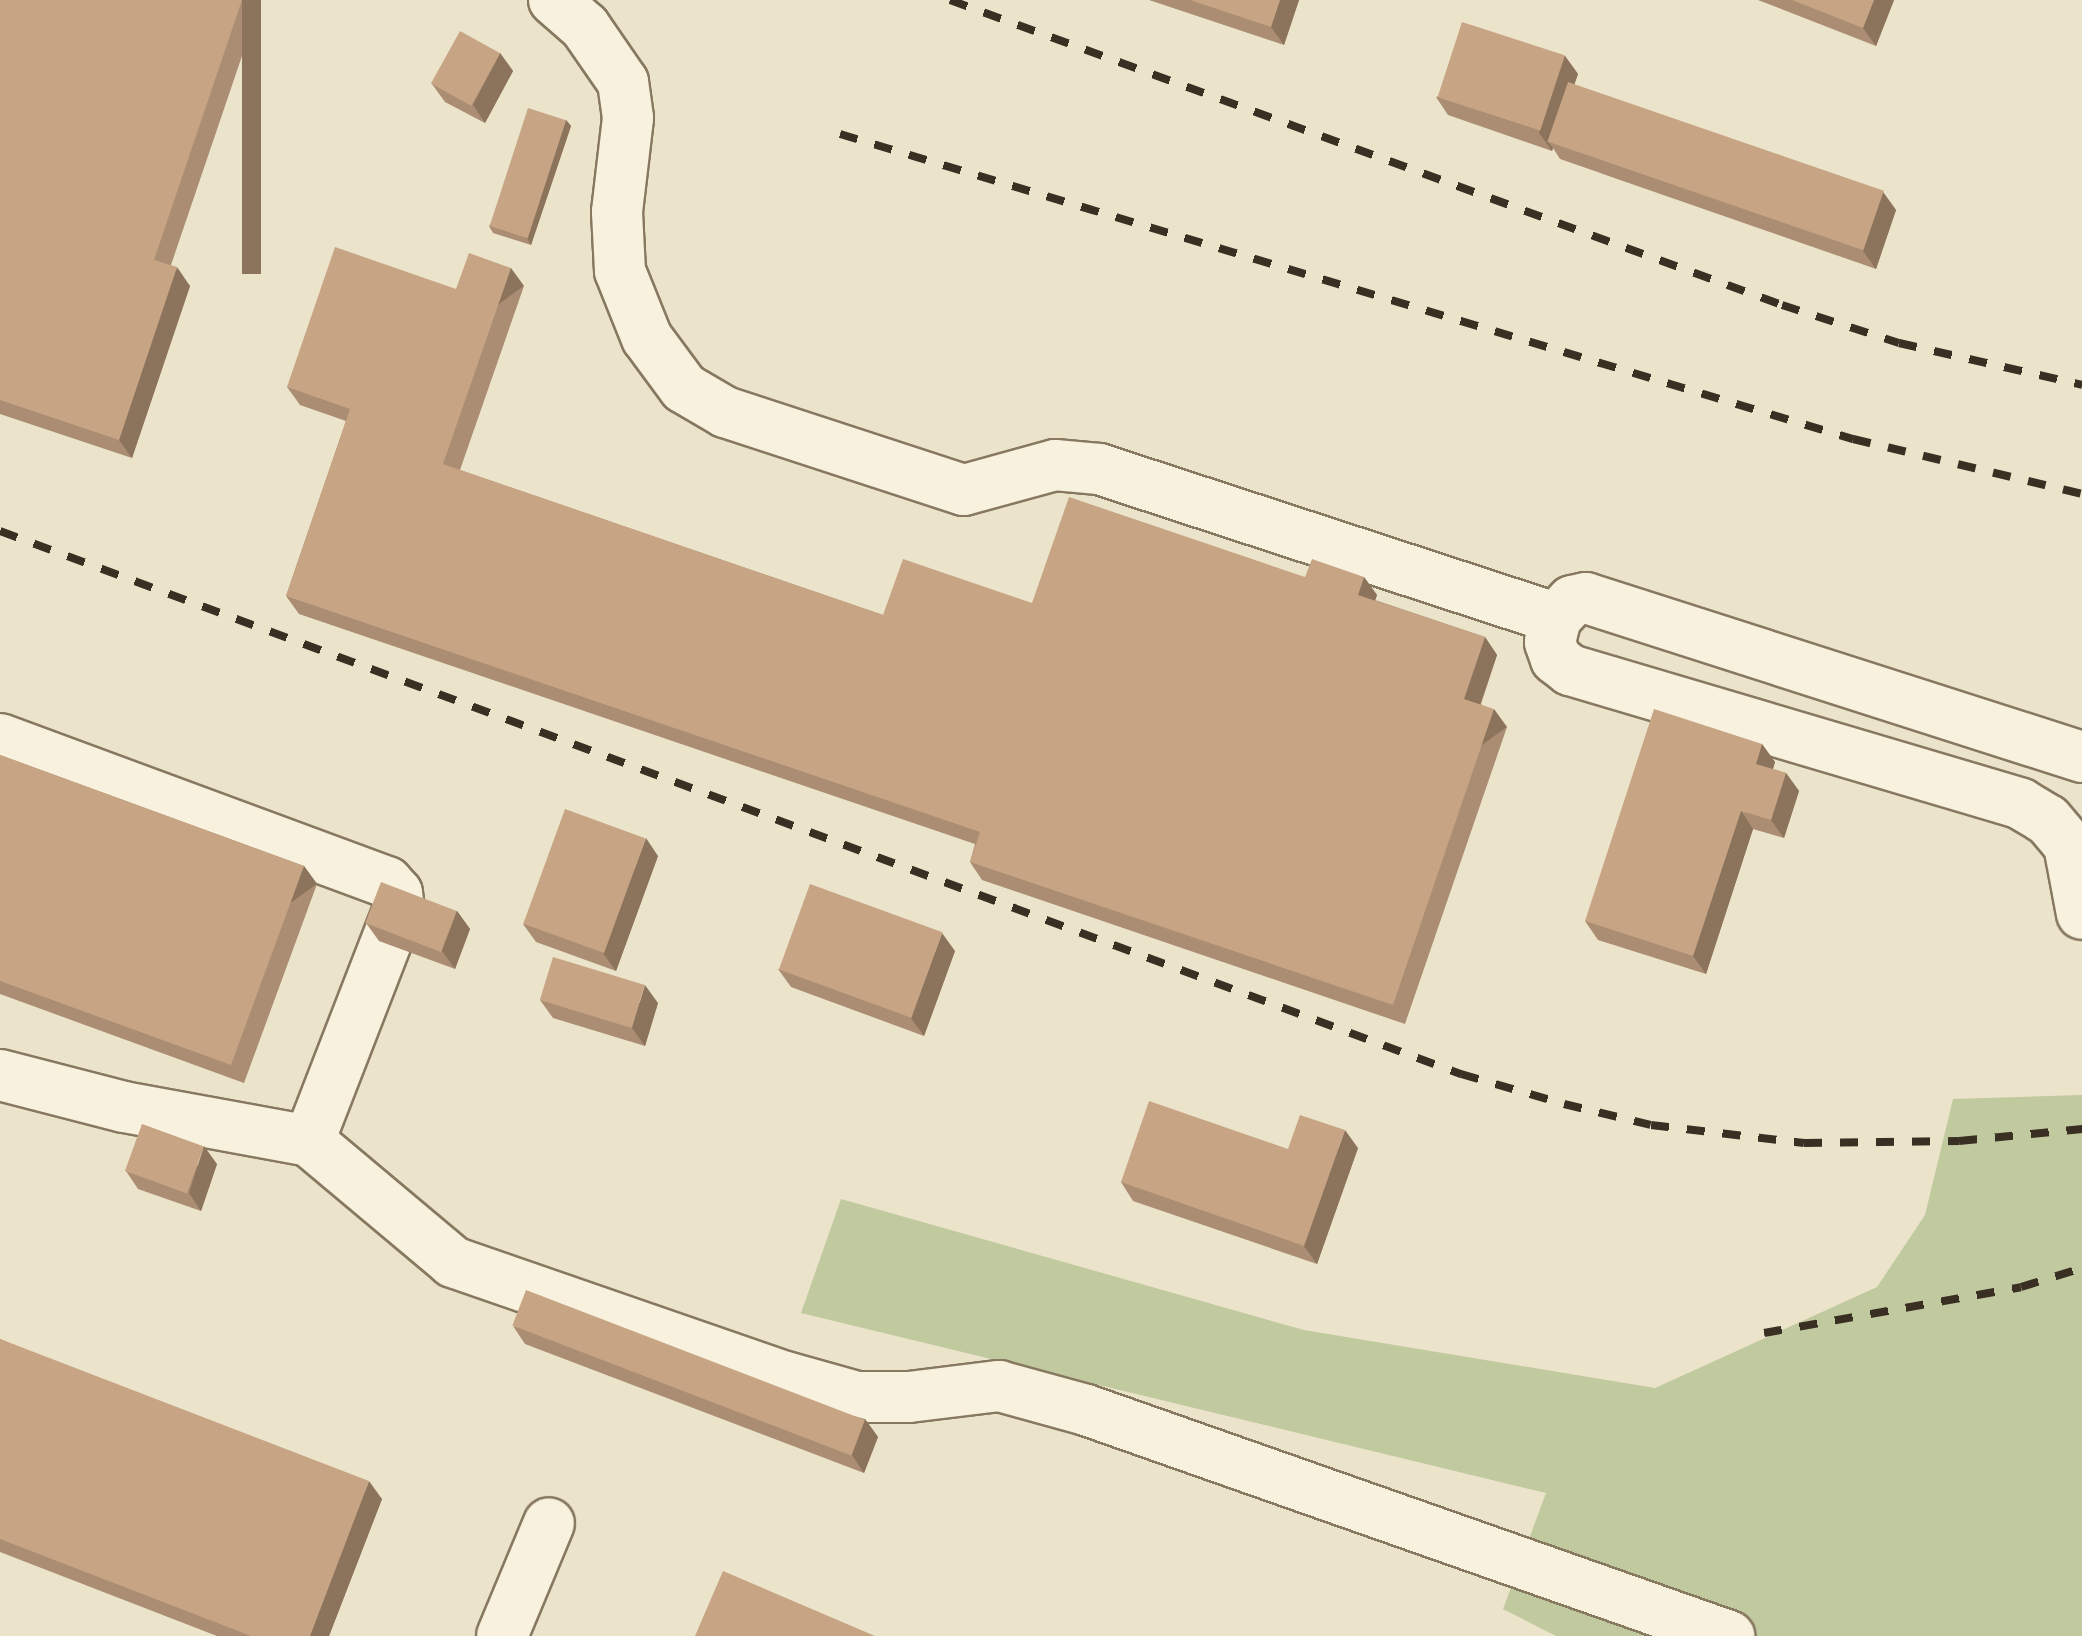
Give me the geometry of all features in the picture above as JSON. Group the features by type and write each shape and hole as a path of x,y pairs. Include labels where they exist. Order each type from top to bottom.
{"lane":[{"path":"554,0 586,27 622,82 628,118 617,212 620,271 647,338 684,388 725,412 964,490 1054,465 1099,470 1556,618"},
{"path":"2082,757 1586,598 1572,601 1556,618 1550,642 1556,659 1570,670 2022,804 2048,820 2069,845 2082,914"},
{"path":"0,739 387,882 397,893 399,908 309,1141"},
{"path":"0,1075 124,1106 309,1141 453,1262 786,1377 857,1397 909,1397 999,1386 1086,1410 1730,1636"},
{"path":"502,1636 548,1523"}],"green space":[{"path":"2082,1095 2082,1636 1556,1636 1503,1609 1546,1493 801,1313 841,1199 1304,1330 1655,1388 1877,1287 1925,1215 1953,1099"}],"building":[{"path":"0,0 242,0 154,260 177,267 119,440 0,400"},
{"path":"1190,0 1280,0 1271,27"},
{"path":"1792,0 1874,0 1863,28"},
{"path":"1462,22 1565,55 1540,131 1438,97"},
{"path":"460,31 500,53 471,106 431,83"},
{"path":"1568,82 1884,191 1863,250 1547,142"},
{"path":"528,108 566,120 528,238 490,226"},
{"path":"335,247 456,289 469,253 511,268 443,464 883,615 903,559 1032,603 1069,497 1305,577 1312,559 1364,577 1358,595 1485,637 1464,699 1494,709 1393,1005 970,862 980,832 286,596 350,409 287,387"},
{"path":"1654,709 1762,744 1756,764 1786,773 1771,820 1741,811 1693,956 1585,921"},
{"path":"0,755 304,866 231,1065 0,981"},
{"path":"565,809 646,838 604,953 523,924"},
{"path":"381,882 457,911 441,952 365,923"},
{"path":"810,884 942,932 911,1018 779,970"},
{"path":"553,957 645,985 632,1028 540,1000"},
{"path":"1149,1101 1288,1149 1300,1115 1345,1130 1304,1246 1121,1182"},
{"path":"142,1124 204,1147 187,1194 125,1171"},
{"path":"526,1290 865,1420 851,1456 512,1325"},
{"path":"0,1339 369,1481 310,1636 251,1636 0,1539"},
{"path":"723,1571 875,1636 695,1636"}],"railway":[{"path":"950,0 1782,305 1899,343 2082,385"},
{"path":"840,134 1853,439 2082,494"},
{"path":"0,531 1461,1074 1564,1104 1651,1125 1804,1143 1959,1141 2082,1129"},
{"path":"1764,1333 2021,1287 2082,1268"}]}
